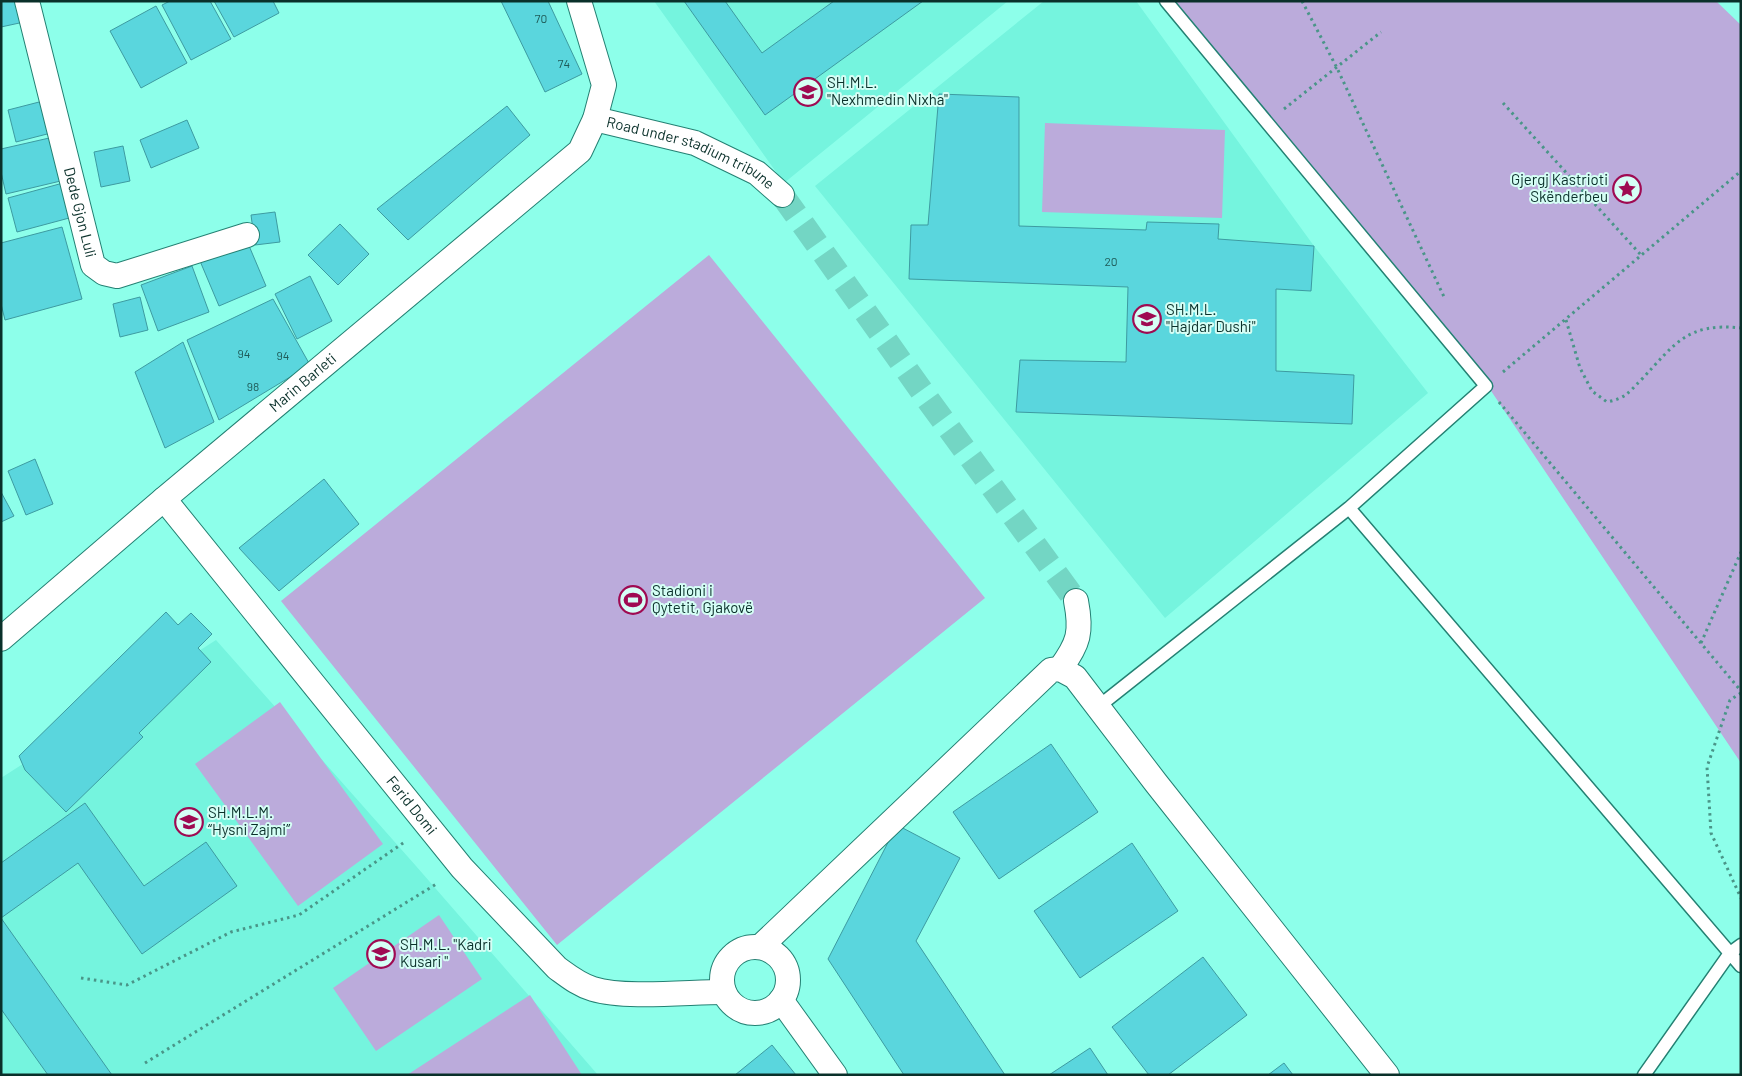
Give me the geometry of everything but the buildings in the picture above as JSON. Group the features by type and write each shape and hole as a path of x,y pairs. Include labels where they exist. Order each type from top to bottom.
{"street":[{"name":"Dede Gjon Luli","path":"27,1 94,265 104,273 117,276 247,235"},
{"name":"Marin Barleti","path":"1,639 164,499 580,151 595,119 604,85 579,1"},
{"name":"Road under stadium tribune","path":"595,119 695,143 757,173 782,195"},
{"name":"Ferid Domi","path":"164,499 462,868 557,968 573,980 592,989 612,993 724,992"},
{"path":"1060,669 1074,650 1080,623 1076,601"},
{"path":"760,947 1050,670 1060,669 1076,677 1387,1075"},
{"path":"749,947 760,947 780,958 786,968 787,990 773,1008 762,1012 750,1012 739,1009 730,1002 724,992 724,969 738,951 749,947"},
{"path":"781,1000 834,1075"}],"lane":[{"path":"1098,707 1349,508 1486,386 1166,1"},
{"path":"1349,508 1741,966"},
{"path":"1644,1075 1730,953 1741,944"}],"path":[{"path":"1302,1 1337,68 1449,307"},
{"path":"1267,122 1381,32"},
{"path":"1502,103 1641,255"},
{"path":"1741,171 1486,386 1741,692 1730,700 1707,767 1711,833 1741,898"},
{"path":"1566,320 1580,368 1592,391 1607,402 1623,399 1679,340 1697,330 1721,326 1741,328"},
{"path":"1700,643 1741,552"},
{"path":"81,978 128,985 231,932 299,915 428,827"},
{"path":"145,1063 462,868"}],"shaded area":[{"name":"SH.M.L. \"Nexhmedin Nixha\"","path":"654,1 1008,1 784,183"},
{"name":"SH.M.L. \"Hajdar Dushi\"","path":"1044,1 1136,1 1314,246 1428,393 1165,618 815,186"},
{"path":"1172,1 1716,1 1741,25 1741,763 1475,367"},
{"path":"1045,123 1225,130 1222,218 1042,212"},
{"name":"Stadioni i Qytetit, Gjakovë","path":"709,255 985,598 557,945 281,601"},
{"name":"SH.M.L.M. “Hysni Zajmi”","path":"216,640 598,1075 1,1075 1,778"},
{"path":"280,702 383,844 298,906 195,764"},
{"path":"439,915 482,979 376,1051 333,988"},
{"path":"530,995 582,1075 407,1075"}],"tunnel":[{"path":"782,195 931,404 1076,601"}],"place":[{"name":"SH.M.L. \"Nexhmedin Nixha\"","path":"808,92"},
{"name":"Gjergj Kastrioti Skënderbeu","path":"1627,189"},
{"name":"SH.M.L. \"Hajdar Dushi\"","path":"1147,319"},
{"name":"Stadioni i Qytetit, Gjakovë","path":"633,600"},
{"name":"SH.M.L.M. “Hysni Zajmi”","path":"189,822"},
{"name":"SH.M.L. \"Kadri Kusari \"","path":"381,954"}]}
